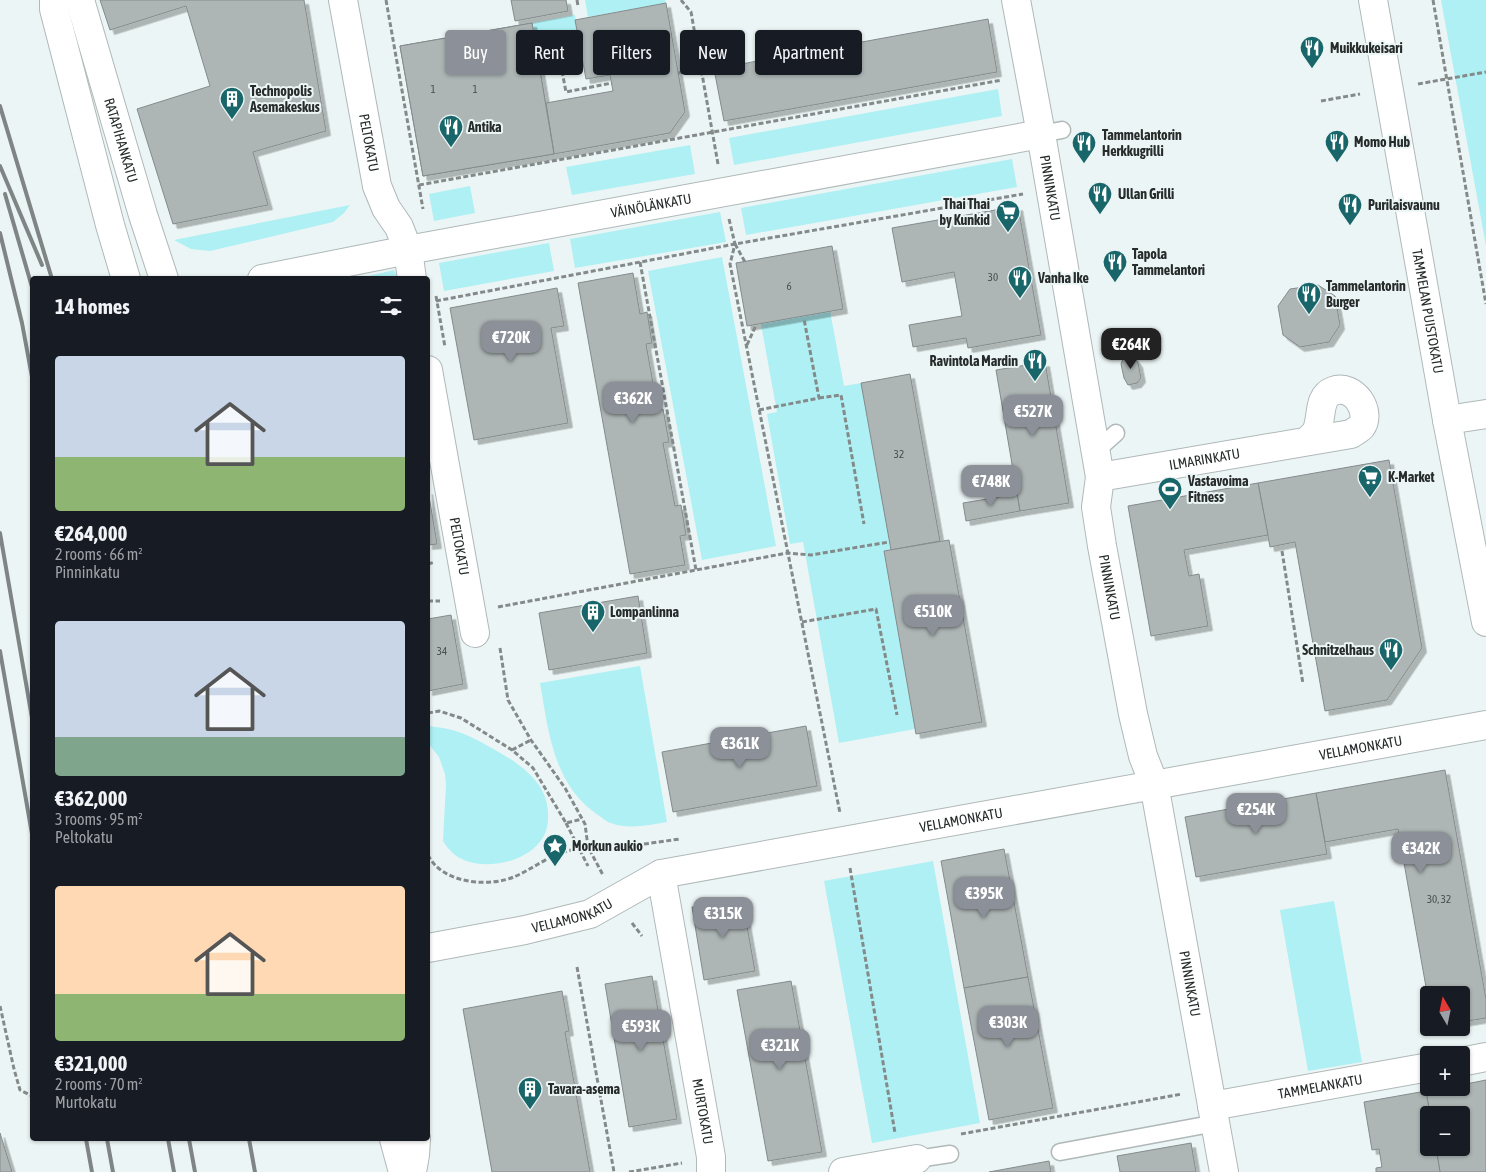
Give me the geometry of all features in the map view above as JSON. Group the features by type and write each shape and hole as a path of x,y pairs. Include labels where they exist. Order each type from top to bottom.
{"street":[{"path":"54,0 54,9 125,276"},
{"name":"RATAPIHANKATU","path":"80,0 143,215 163,276"},
{"name":"PELTOKATU","path":"343,0 377,186 386,208 419,248 413,276"},
{"name":"PINNINKATU","path":"1016,0 1052,132 1098,464 1096,507 1102,546 1133,714 1143,756 1154,784 1224,1172"},
{"name":"TAMMELAN PUISTOKATU","path":"1373,0 1447,420 1486,622"},
{"name":"VÄINÖLÄNKATU","path":"277,276 419,248 1052,132"},
{"name":"PELTOKATU","path":"430,381 475,633"},
{"name":"ILMARINKATU","path":"1098,464 1308,441 1351,434 1361,427 1364,419 1363,410 1354,394 1345,389 1321,394 1316,431 1308,441"},
{"path":"1447,420 1486,414"},
{"name":"VELLAMONKATU","path":"434,950 590,914 661,874 1486,725"},
{"name":"MURTOKATU","path":"661,874 711,1157 700,1167"},
{"path":"1470,1060 1486,1057"},
{"name":"TAMMELANKATU","path":"1212,1106 1420,1069"},
{"path":"395,1141 403,1172"},
{"path":"412,1172 416,1141"},
{"path":"843,1172 917,1159"}],"lane":[{"path":"1098,464 1116,433"},
{"path":"1060,1152 1212,1106"},
{"path":"917,1159 950,1154"}],"path":[{"path":"386,0 419,186 419,248"},
{"path":"577,0 578,6"},
{"path":"681,0 690,12 694,30"},
{"path":"1433,0 1486,304"},
{"path":"1447,79 1486,72"},
{"path":"563,75 566,92 612,84"},
{"path":"702,75 735,244 745,262"},
{"path":"419,186 1003,80"},
{"path":"436,301 735,244 1024,194"},
{"path":"735,244 730,264 845,841 896,1136"},
{"path":"640,262 696,570"},
{"path":"804,319 819,398"},
{"path":"747,346 756,325"},
{"path":"759,410 841,394 864,524"},
{"path":"492,608 787,553 811,554 889,542"},
{"path":"1282,551 1303,684"},
{"path":"802,622 876,609 897,715"},
{"path":"430,713 439,711 461,718 512,750 533,768 566,823 588,866"},
{"path":"512,750 531,740"},
{"path":"566,823 582,818"},
{"path":"430,858 440,870 456,878 473,882 495,882 514,877 562,852 588,847"},
{"path":"577,967 614,1172"},
{"path":"0,1006 20,1090 30,1095"},
{"path":"956,1135 1212,1106"},
{"path":"629,1172 700,1167"}],"shaded area":[{"path":"585,0 665,0 666,3 588,17"},
{"path":"1441,0 1486,0 1486,246"},
{"path":"575,15 578,30 533,30 532,23"},
{"path":"998,89 1002,116 734,165 729,138"},
{"path":"690,145 695,174 572,195 566,167"},
{"path":"1012,159 1017,187 746,235 741,208"},
{"path":"470,186 475,213 434,221 429,194"},
{"path":"350,205 333,222 210,251 191,249 174,240"},
{"path":"720,212 726,242 575,268 570,239"},
{"path":"549,243 554,271 444,291 439,263"},
{"path":"722,257 776,546 702,560 648,271"},
{"path":"394,270 397,276 369,276"},
{"path":"830,311 844,386 861,383 891,550 884,552 915,729 839,743 803,542 790,544 767,414 777,412 761,324"},
{"path":"640,666 667,822 625,826 606,821 598,815 571,788 562,773 550,739 540,683"},
{"path":"430,726 450,729 475,739 511,759 528,772 541,788 548,807 546,831 539,843 522,856 511,861 499,863 475,863 455,855 443,841 446,785 445,774 439,757 430,746"},
{"path":"933,861 980,1123 872,1143 824,881"},
{"path":"1334,901 1362,1062 1308,1071 1280,910"}],"building":[{"name":"Technopolis Asemakeskus","path":"100,0 304,0 326,131 253,152 268,205 173,224 137,109 210,86 186,6 110,30"},
{"path":"511,0 566,0 568,11 515,21"},
{"path":"666,3 685,112 670,133 554,154 546,103 613,91 610,75 586,79 583,63 583,30 577,30 575,20"},
{"path":"988,19 997,72 724,121 715,75 745,75 745,63 755,62 755,75 862,75 862,42"},
{"path":"532,23 533,30 516,30 516,75 541,75 554,154 423,176 400,46 445,38 445,75 457,75 465,122 519,113 510,61 506,62 506,30 492,30"},
{"path":"532,23 533,30 516,30 516,75 541,75 554,154 423,176 400,46 445,38 445,75 506,75 506,30 492,30"},
{"path":"1018,206 1041,335 968,348 966,338 913,347 909,325 962,316 954,272 902,282 892,228"},
{"path":"832,246 843,309 747,326 736,263"},
{"path":"633,273 640,314 647,312 652,343 646,344 658,411 663,409 669,442 663,443 675,506 681,505 686,535 680,536 685,565 630,574 578,283"},
{"name":"Tammelantorin Burger","path":"1318,285 1335,296 1340,325 1329,342 1300,347 1283,335 1278,306 1290,289"},
{"path":"557,288 564,326 551,328 568,423 474,440 450,308"},
{"path":"1133,356 1138,363 1141,378 1137,383 1128,385 1124,378 1121,364 1123,359"},
{"path":"1045,362 1069,503 1020,511 996,370"},
{"path":"910,374 940,541 891,550 861,383"},
{"path":"1389,460 1422,648 1387,700 1325,711 1295,542 1270,547 1258,483"},
{"path":"1258,483 1268,535 1184,550 1189,576 1199,574 1208,626 1151,636 1128,506"},
{"path":"1017,494 1020,511 966,521 963,503"},
{"path":"430,502 437,544 430,545"},
{"path":"949,540 982,722 916,734 884,551"},
{"name":"Lompanlinna","path":"638,596 647,653 549,670 539,613"},
{"path":"451,615 463,684 430,691 430,619"},
{"path":"806,726 817,786 673,812 662,752"},
{"path":"1445,770 1486,999 1486,1018 1470,1021 1470,986 1426,986 1398,829 1325,842 1316,793"},
{"path":"1316,793 1327,854 1196,877 1185,817"},
{"path":"1004,849 1028,977 964,988 941,861"},
{"path":"742,898 755,971 704,980 692,907"},
{"path":"652,976 677,1119 629,1127 605,984"},
{"path":"1028,977 1053,1108 989,1120 964,988"},
{"path":"791,981 822,1152 768,1161 737,990"},
{"name":"Tavara-asema","path":"562,991 569,1031 565,1032 590,1172 492,1172 463,1009"},
{"path":"1486,1080 1486,1172 1440,1172 1437,1156 1470,1156 1470,1106 1428,1106 1427,1096 1470,1096 1470,1083"},
{"path":"1420,1092 1420,1096 1427,1096 1428,1106 1420,1106 1420,1156 1437,1156 1440,1172 1376,1172 1376,1168 1382,1167 1379,1149 1372,1150 1364,1102"},
{"path":"0,1133 12,1172 0,1172"},
{"path":"1191,1143 1196,1172 1120,1172 1117,1156"},
{"path":"1049,1161 1051,1172 989,1172"}],"railway":[{"path":"0,106 51,276"},
{"path":"0,166 42,265"},
{"path":"5,194 30,280"},
{"path":"0,233 22,323 30,366"},
{"path":"0,533 30,706"},
{"path":"0,651 30,823"},
{"path":"86,1141 92,1172"},
{"path":"107,1141 113,1172"},
{"path":"168,1141 174,1172"},
{"path":"189,1141 195,1172"},
{"path":"249,1141 255,1172"}],"place":[{"name":"Muikkukeisari","path":"1312,69"},
{"name":"Technopolis Asemakeskus","path":"232,120"},
{"name":"Antika","path":"451,148"},
{"name":"Momo Hub","path":"1337,163"},
{"name":"Tammelantorin Herkkugrilli","path":"1084,164"},
{"name":"Ullan Grilli","path":"1100,215"},
{"name":"Purilaisvaunu","path":"1350,226"},
{"name":"Thai Thai by Kunkid","path":"1008,233"},
{"name":"Tapola Tammelantori","path":"1115,283"},
{"name":"Vanha Ike","path":"1020,299"},
{"name":"Tammelantorin Burger","path":"1309,315"},
{"name":"Ravintola Mardin","path":"1035,382"},
{"name":"K-Market","path":"1370,498"},
{"name":"Vastavoima Fitness","path":"1170,510"},
{"name":"Lompanlinna","path":"593,633"},
{"name":"Schnitzelhaus","path":"1391,671"},
{"name":"Morkun aukio","path":"555,867"},
{"name":"Tavara-asema","path":"530,1110"}]}
